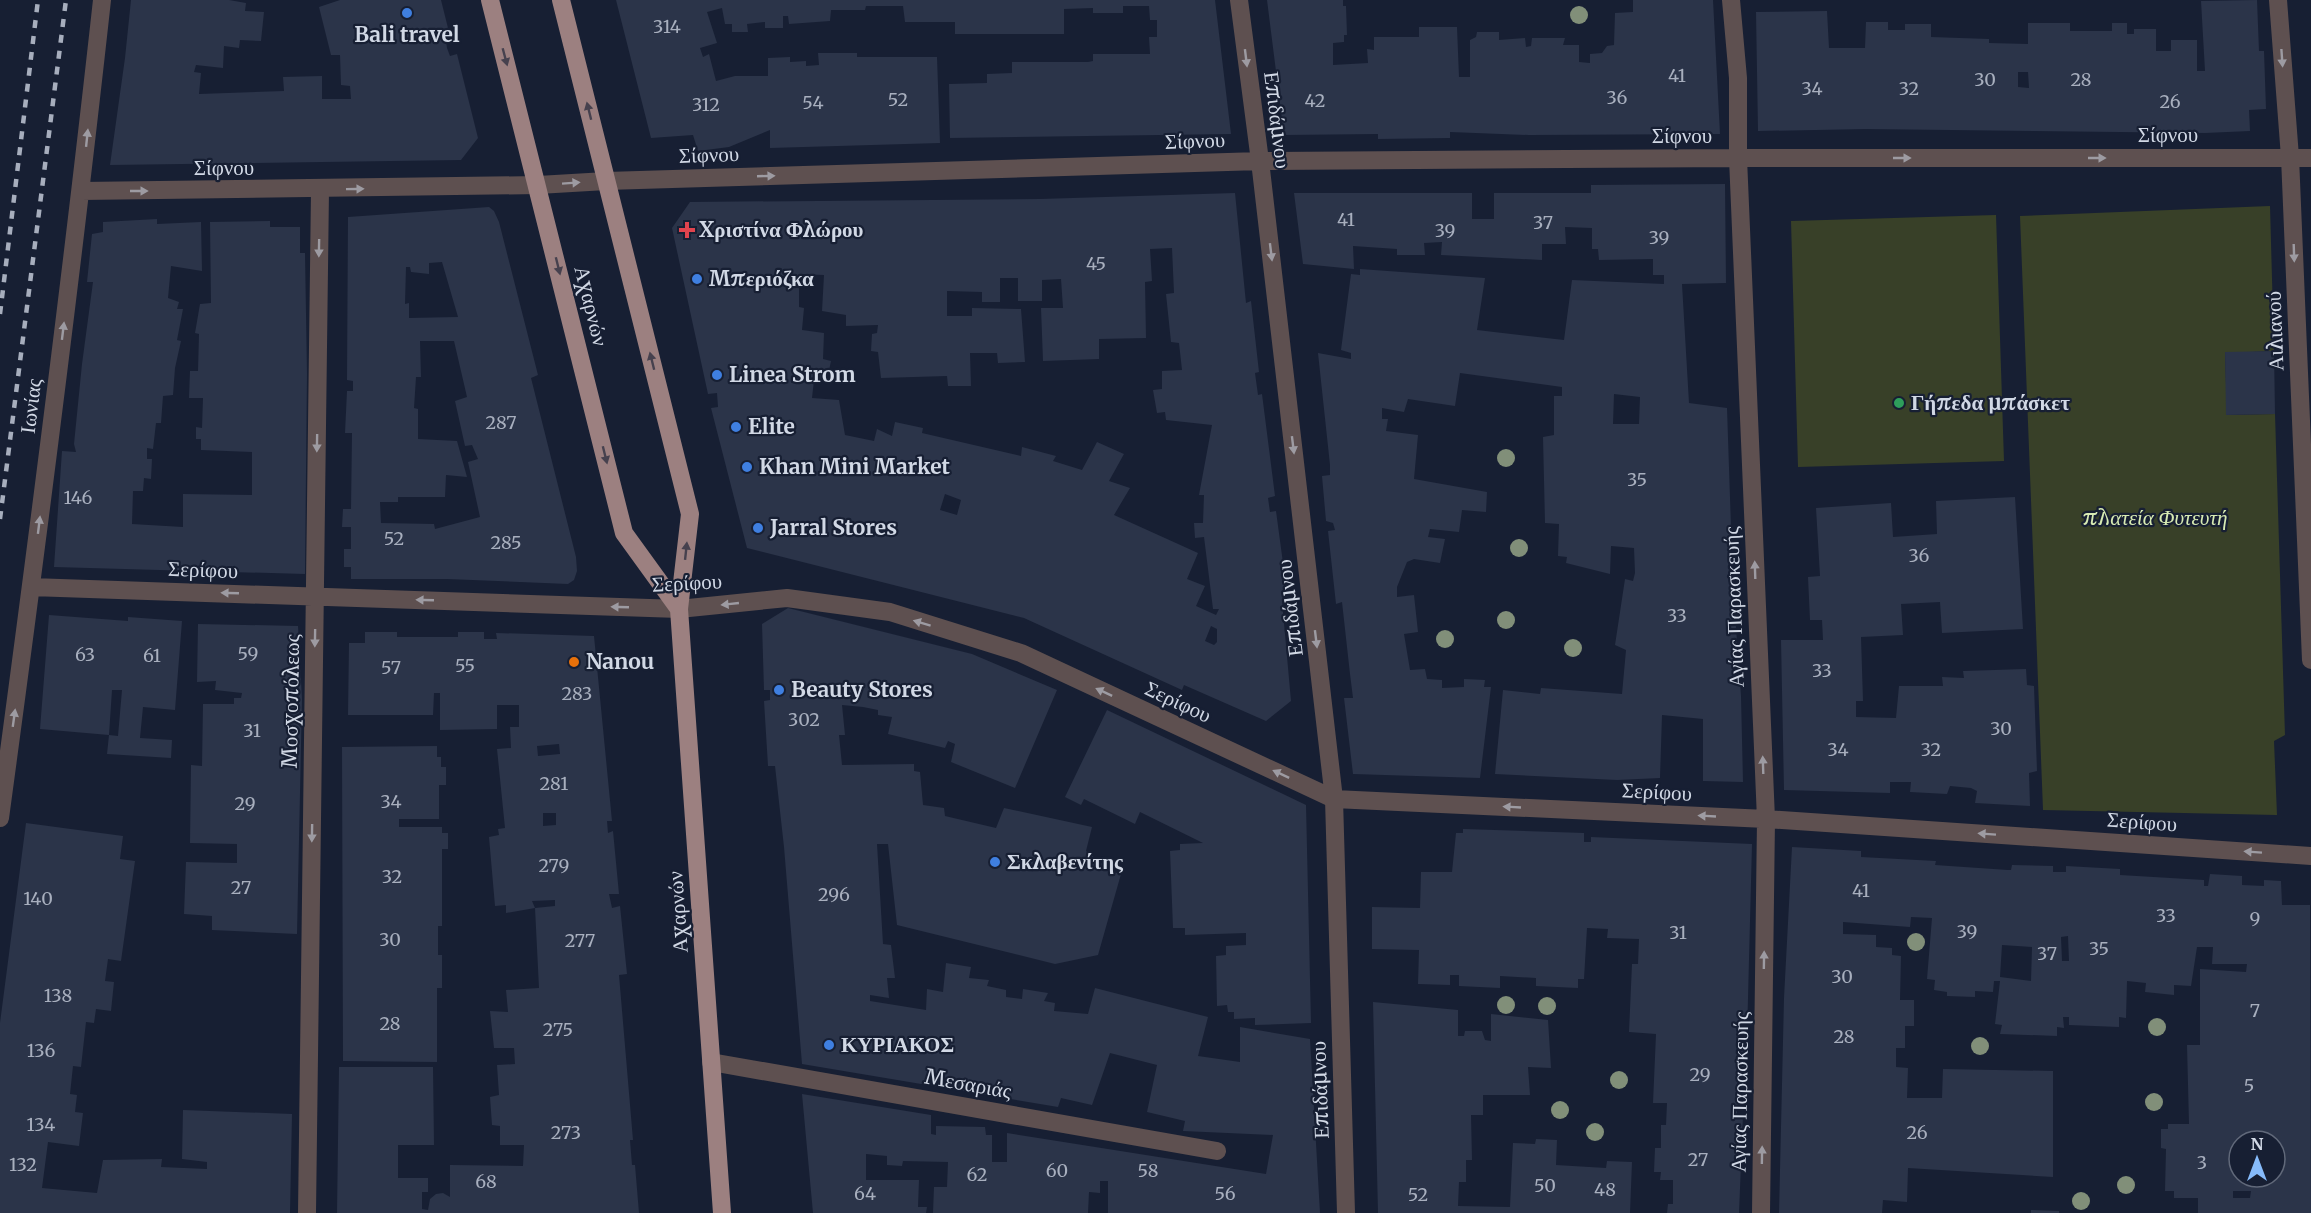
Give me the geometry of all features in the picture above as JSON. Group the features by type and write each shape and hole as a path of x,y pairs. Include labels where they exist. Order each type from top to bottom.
{"main road":[{"name":"Αχαρνών","path":"490,0 624,533 679,609"},
{"name":"Αχαρνών","path":"561,0 690,514 679,609 722,1213"}],"street":[{"name":"Ιωνίας","path":"0,818 32,587 102,0"},
{"name":"Επιδάμνου","path":"1239,0 1260,161 1334,799 1346,1213"},
{"name":"Αγίας Παρασκευής","path":"1731,0 1738,78 1738,158 1766,819 1761,1213"},
{"name":"Αιλιανού","path":"2278,0 2290,157 2311,660"},
{"name":"Σίφνου","path":"81,191 320,190 538,185 1260,161 2311,158"},
{"name":"Μοσχοπόλεως","path":"307,1213 320,190"},
{"name":"Σερίφου","path":"32,587 679,609 787,598 890,612 1021,653 1334,799 1766,819 2311,855"},
{"name":"Μεσαριάς","path":"711,1062 1217,1151"}],"green space":[{"name":"πλατεία Φυτευτή","path":"2270,206 2274,351 2225,353 2227,415 2275,414 2285,735 2274,741 2277,815 2043,810 2020,216"},
{"path":"1996,215 2004,461 1798,467 1791,221"}],"building":[{"path":"131,0 229,0 246,3 245,11 264,12 261,41 240,40 239,48 224,46 223,68 196,65 194,72 201,73 199,94 284,91 283,77 322,76 322,99 351,99 350,86 341,85 340,55 331,55 319,7 340,0 441,0 451,40 446,41 447,48 450,56 457,54 478,138 461,160 110,165"},
{"path":"616,0 1215,0 1231,134 950,138 949,84 987,83 987,74 1012,73 1012,62 1088,62 1093,61 1093,54 1150,54 1149,37 1157,37 1157,20 1150,20 1149,6 1123,6 1123,13 1093,13 1093,8 1064,9 1064,34 955,34 955,22 905,22 903,6 866,6 865,10 831,10 830,21 789,24 788,16 783,16 783,28 765,28 765,22 747,24 748,32 732,32 732,24 725,24 722,8 707,12 717,43 700,48 703,57 709,54 716,81 735,76 768,76 768,58 790,57 790,62 806,61 806,66 819,65 818,53 857,53 857,57 937,57 940,143 770,148 770,130 729,147 698,151 693,135 651,138"},
{"path":"1267,0 1343,0 1343,6 1346,6 1347,35 1344,35 1344,42 1333,43 1333,65 1368,63 1367,49 1374,50 1374,37 1419,37 1419,27 1457,27 1459,77 1470,77 1470,40 1476,37 1477,32 1499,32 1499,40 1525,38 1526,47 1531,46 1532,38 1565,38 1563,45 1579,45 1579,62 1590,63 1590,54 1602,53 1607,46 1614,45 1615,13 1633,12 1633,0 1713,0 1720,134 1529,135 1450,132 1450,138 1378,139 1378,134 1284,135"},
{"path":"2257,0 2259,51 2264,51 2266,109 2249,110 2250,131 2205,133 1866,129 1758,131 1756,12 1827,11 1829,48 1865,48 1866,22 1888,22 1888,30 1905,30 1905,24 1931,24 1931,37 1989,39 1989,43 2028,44 2028,23 2070,23 2070,31 2112,31 2112,23 2127,23 2127,34 2134,34 2134,29 2156,29 2156,51 2171,51 2171,40 2197,40 2197,71 2205,71 2201,1","holes":["2018,72 2028,72 2029,88 2018,87"]},
{"path":"1725,184 1726,283 1682,284 1689,403 1727,408 1743,782 1703,781 1703,719 1662,715 1660,778 1617,780 1495,774 1503,690 1540,694 1541,688 1622,694 1626,650 1615,645 1625,579 1633,581 1635,573 1634,548 1611,546 1610,574 1566,563 1567,557 1558,556 1559,524 1545,523 1543,437 1554,435 1554,396 1562,396 1562,387 1460,373 1455,406 1408,399 1404,412 1382,408 1382,419 1388,419 1386,431 1418,435 1414,479 1487,492 1486,512 1462,510 1459,532 1430,529 1428,537 1445,539 1440,563 1414,559 1407,562 1397,587 1397,597 1414,595 1418,632 1404,634 1410,670 1425,669 1427,679 1442,680 1442,688 1464,687 1464,679 1485,680 1484,687 1491,687 1480,778 1353,774 1344,698 1353,698 1342,602 1336,604 1328,531 1335,530 1333,523 1326,521 1322,476 1330,475 1330,465 1318,353 1351,359 1351,353 1341,350 1351,274 1360,275 1360,269 1485,278 1477,330 1564,340 1572,280 1664,284 1664,275 1653,275 1653,259 1599,260 1598,249 1592,249 1592,228 1565,227 1566,244 1542,244 1542,260 1441,255 1442,242 1424,243 1425,255 1397,255 1397,249 1353,246 1354,269 1303,264 1294,193 1472,193 1472,219 1494,219 1494,193 1591,193 1591,185","holes":["1614,394 1640,397 1639,424 1613,424"]},
{"path":"1235,193 1246,303 1251,301 1259,372 1255,373 1258,395 1262,394 1275,496 1268,498 1270,512 1276,511 1288,600 1282,601 1291,701 1266,721 1184,685 1182,690 1024,618 747,548 711,408 718,407 717,393 708,394 672,228 690,202 1040,199","holes":["1172,248 1174,293 1166,294 1171,342 1179,343 1182,370 1162,371 1162,389 1153,390 1157,413 1165,412 1166,420 1212,425 1199,495 1204,495 1203,523 1194,523 1195,538 1204,537 1213,609 1219,609 1216,615 1196,606 1205,586 1187,579 1198,553 1114,515 1130,488 1109,481 1124,454 1097,442 1082,470 1053,461 1056,456 1022,447 1021,456 922,433 923,428 895,422 892,436 877,429 874,441 845,435 839,400 812,398 814,380 827,380 831,361 823,359 824,333 802,330 804,308 799,307 799,274 824,275 822,311 846,315 846,326 878,325 877,333 872,334 871,351 878,352 881,378 947,376 948,386 971,386 970,353 997,353 998,363 1025,362 1021,309 972,308 972,316 947,316 947,291 982,292 982,302 1000,302 1000,278 1018,278 1018,301 1042,301 1042,280 1061,279 1063,308 1041,308 1043,361 1099,359 1099,339 1146,338 1145,282 1152,281 1150,249","945,494 961,500 957,515 940,510","1211,626 1217,629 1217,642 1214,645 1205,641"]},
{"path":"489,207 494,211 499,222 538,375 531,378 576,557 577,571 574,580 568,584 447,579 351,579 351,567 344,567 344,549 351,549 351,527 342,527 343,509 351,509 352,433 345,433 347,391 353,391 353,381 347,380 348,217","holes":["442,262 458,317 409,318 409,303 405,304 406,267 410,267 411,272 429,274 429,263","420,341 454,341 467,397 455,401 465,446 472,445 478,459 468,462 480,517 435,529 434,524 381,523 380,502 398,502 398,497 445,497 446,475 467,477 457,441 418,439 418,409 414,408 416,377 421,377"]},
{"path":"157,219 157,224 201,222 202,271 171,266 168,298 179,302 177,309 183,309 177,340 181,341 175,368 173,395 163,396 161,423 156,423 153,449 147,448 147,459 152,459 151,479 144,478 143,491 133,491 132,524 183,527 183,494 252,495 252,452 201,450 201,439 196,439 196,427 202,428 203,398 189,398 190,371 198,371 199,334 195,333 200,304 211,303 210,222 270,221 270,227 300,227 300,253 305,253 307,374 305,574 54,567 62,451 76,452 74,444 82,364 93,282 87,282 92,234 103,232 103,222"},
{"path":"2274,351 2275,414 2226,415 2225,352"},
{"path":"2015,497 2023,629 1942,633 1940,602 1901,604 1903,635 1861,637 1863,701 1856,701 1856,717 1896,718 1899,686 1943,686 1942,677 1964,678 1963,671 2026,669 2027,685 2034,686 2037,771 2029,773 2030,806 1975,803 1977,791 1971,788 1950,786 1947,794 1910,792 1911,782 1890,782 1890,793 1784,790 1781,640 1823,640 1822,620 1810,620 1808,577 1820,576 1816,508 1891,503 1893,537 1937,534 1936,501"},
{"path":"788,608 972,654 1057,690 1015,788 951,762 955,744 948,741 945,748 888,734 892,717 878,715 878,710 863,707 842,705 845,735 839,735 842,765 914,764 914,771 920,772 923,805 944,808 945,816 996,828 1004,808 1092,827 1086,851 1113,872 1121,874 1098,955 1055,964 897,925 888,844 877,844 883,944 891,945 895,978 887,978 889,998 870,995 870,1001 926,1010 927,989 943,992 946,963 971,967 969,978 989,980 987,986 1006,990 1006,997 1022,999 1023,989 1048,993 1044,1001 1055,1003 1054,1011 1088,1014 1095,988 1208,1017 1198,1056 1240,1062 1240,1027 1310,1039 1320,1213 1108,1213 1108,1181 1100,1181 1100,1193 1089,1192 1088,1213 933,1213 934,1187 947,1187 948,1162 903,1161 902,1166 887,1165 887,1156 866,1154 866,1180 919,1180 918,1207 927,1207 926,1213 813,1213 802,1094 931,1115 931,1134 936,1135 936,1126 985,1127 986,1135 992,1135 992,1162 1007,1162 1007,1133 1266,1174 1273,1135 1183,1131 1185,1121 1147,1112 1157,1065 1110,1053 1092,1105 1061,1098 1058,1107 802,1064 784,847 775,766 768,766 764,701 770,700 770,690 764,690 762,624"},
{"path":"49,615 128,621 128,617 182,621 175,710 143,707 140,738 172,740 171,758 107,754 109,735 40,729","holes":["112,690 122,690 118,736 109,735"]},
{"path":"198,624 298,626 302,699 297,934 212,930 212,916 184,914 186,862 237,863 237,844 190,843 191,765 202,766 203,704 234,704 234,698 241,698 242,693 215,690 216,681 197,682"},
{"path":"365,632 397,632 397,637 458,637 458,632 484,632 484,639 497,639 496,633 594,636 612,821 607,821 608,833 613,831 619,894 609,894 612,908 620,906 627,974 619,975 633,1140 630,1140 632,1165 635,1165 639,1213 337,1213 339,1067 433,1067 434,1145 398,1145 398,1178 428,1178 428,1192 422,1192 422,1209 428,1210 430,1199 436,1194 443,1193 450,1197 450,1165 523,1166 524,1145 500,1145 500,1126 492,1125 490,1097 499,1095 497,1065 515,1064 514,1048 494,1048 490,1011 508,1012 506,990 539,988 535,908 506,913 506,905 495,906 489,837 499,835 498,829 505,828 497,749 511,748 510,727 519,727 519,705 497,705 497,729 440,730 440,693 434,693 433,715 348,715 349,643 365,643","holes":["559,744 560,754 538,756 537,746","543,813 556,813 556,825 543,826","555,900 555,906 535,908 532,901"]},
{"path":"1107,710 1306,805 1311,1023 1255,1025 1255,1018 1234,1019 1234,1012 1228,1012 1227,1005 1217,1006 1216,956 1226,955 1226,946 1246,945 1246,933 1185,935 1185,928 1173,928 1170,851 1180,850 1180,844 1203,843 1140,812 1135,824 1084,799 1081,805 1065,797"},
{"path":"437,746 437,757 441,757 441,767 446,767 446,785 439,785 439,819 399,819 399,827 442,827 442,833 448,833 448,849 442,849 442,926 438,926 438,955 442,955 442,988 437,988 437,1062 343,1061 342,747"},
{"path":"26,823 123,836 120,859 135,861 121,961 108,959 105,981 114,982 111,1011 96,1009 94,1023 86,1022 81,1067 73,1066 70,1094 77,1095 75,1112 83,1113 79,1146 48,1142 42,1188 97,1193 103,1160 162,1159 161,1167 207,1169 207,1162 182,1159 183,1110 292,1114 290,1213 0,1213 0,1023"},
{"path":"1463,829 1584,833 1584,842 1591,842 1591,837 1752,844 1747,1037 1743,1037 1742,1046 1747,1047 1745,1106 1737,1105 1737,1115 1743,1115 1739,1213 1667,1213 1668,1204 1673,1204 1673,1180 1660,1180 1661,1172 1654,1172 1655,1148 1661,1148 1661,1125 1666,1125 1667,1103 1653,1103 1656,1034 1629,1032 1632,964 1638,964 1639,939 1607,938 1608,929 1587,928 1584,979 1578,979 1578,988 1536,986 1536,978 1500,976 1500,988 1459,986 1459,975 1450,975 1450,985 1418,984 1419,950 1372,949 1372,907 1420,908 1421,872 1452,872 1456,833 1463,833"},
{"path":"1792,847 1861,851 1861,857 1936,861 1935,865 2008,870 2011,870 2012,865 2053,866 2053,872 2066,872 2066,866 2120,869 2120,875 2204,880 2204,886 2208,886 2210,874 2242,876 2242,885 2264,886 2264,880 2281,881 2282,905 2310,905 2311,1213 2198,1213 2198,1198 2174,1198 2174,1191 2165,1191 2166,1149 2161,1148 2161,1129 2168,1129 2168,1124 2189,1124 2187,1045 2200,1045 2200,969 2246,972 2247,964 2212,964 2213,947 2197,947 2191,986 2174,985 2174,995 2145,992 2146,983 2127,981 2126,1018 2119,1017 2119,1027 2069,1025 2069,1017 2063,1017 2064,1028 2057,1027 2057,1036 2000,1034 2002,1025 1995,1024 2000,981 1994,981 1993,992 1975,991 1975,997 1947,996 1947,992 1934,990 1935,980 1927,979 1932,918 1911,917 1910,927 1843,922 1843,934 1876,935 1876,947 1892,948 1892,955 1901,956 1900,1000 1914,1000 1914,1026 1905,1026 1905,1048 1896,1048 1896,1067 1908,1068 1907,1098 1942,1098 1943,1069 2053,1071 2053,1177 1908,1168 1907,1202 1883,1200 1882,1213 1779,1213 1784,998","holes":["2068,936 2069,961 2062,961 2061,937","2002,945 2032,947 2031,981 2000,977","2233,1191 2251,1191 2250,1198 2233,1198"]},
{"path":"1373,1002 1458,1010 1458,1036 1464,1036 1465,1031 1482,1031 1485,1040 1491,1041 1491,1014 1548,1020 1551,1068 1528,1067 1530,1095 1483,1095 1483,1115 1471,1115 1472,1160 1466,1160 1466,1182 1459,1182 1458,1206 1510,1207 1513,1143 1535,1144 1536,1139 1557,1140 1556,1165 1606,1168 1607,1161 1632,1162 1630,1213 1378,1213"},
{"path":"2031,1210 2059,1211 2059,1213 2031,1213"}],"railway":[{"path":"0,314 38,0"},
{"path":"0,519 66,0"}],"place":[{"name":"Bali travel","path":"407,13"},
{"name":"Χριστίνα Φλώρου","path":"687,230"},
{"name":"Μπεριόζκα","path":"697,279"},
{"name":"Linea Strom","path":"717,375"},
{"name":"Γήπεδα μπάσκετ","path":"1899,403"},
{"name":"Elite","path":"736,427"},
{"name":"Khan Mini Market","path":"747,467"},
{"name":"Jarral Stores","path":"758,528"},
{"name":"Nanou","path":"574,662"},
{"name":"Beauty Stores","path":"779,690"},
{"name":"Σκλαβενίτης","path":"995,862"},
{"name":"ΚΥΡΙΑΚΟΣ","path":"829,1045"}]}
